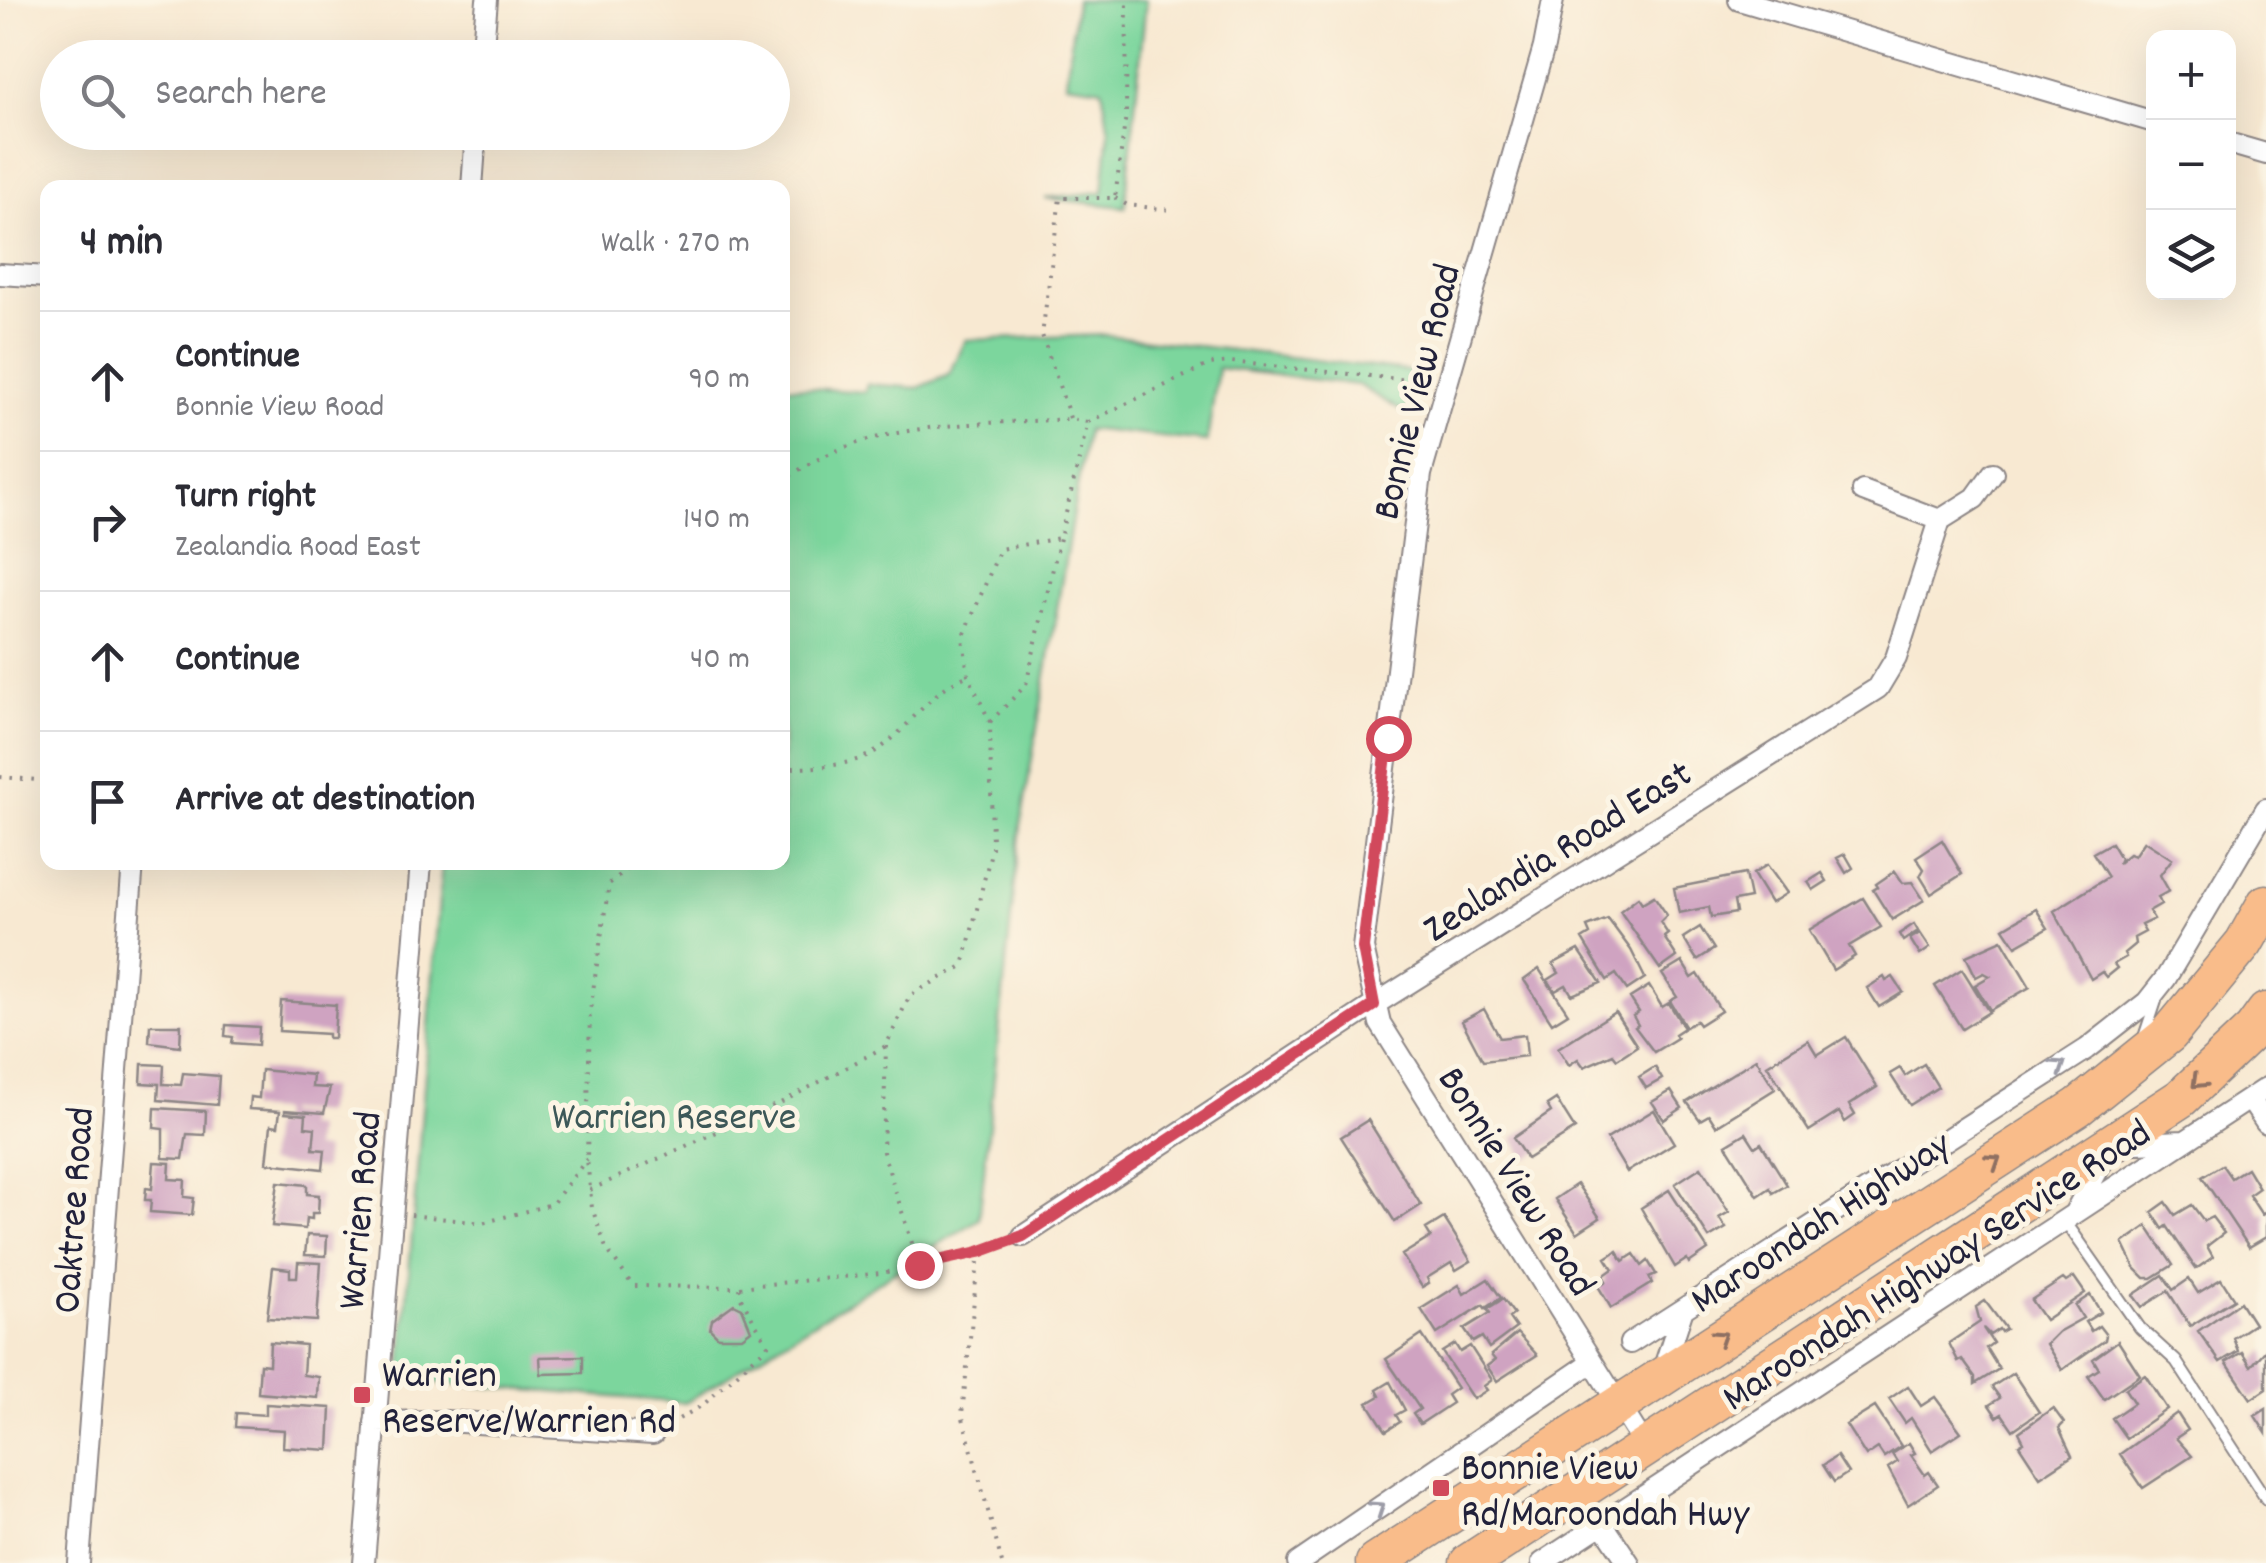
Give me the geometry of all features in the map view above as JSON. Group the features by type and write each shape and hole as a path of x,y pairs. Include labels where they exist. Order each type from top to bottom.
{"highway":[{"name":"Maroondah Highway","path":"1376,1563 1661,1374 2078,1107 2168,1034 2244,943 2266,904"},
{"path":"1469,1563 2181,1098 2253,1030 2266,1012"}],"street":[{"path":"484,40 487,0"},
{"name":"Bonnie View Road","path":"1553,0 1544,47 1421,474 1363,948 1380,1023 1646,1446"},
{"path":"1738,0 2147,120"},
{"path":"2236,145 2266,154"},
{"path":"473,180 475,150"},
{"path":"0,274 40,277"},
{"path":"1863,492 1940,520 1975,498 1994,472"},
{"name":"Zealandia Road East","path":"1023,1236 1374,1005 1878,688 1896,658 1940,520"},
{"name":"Maroondah Highway Service Road","path":"1630,1343 2087,1048 2147,1002 2179,960 2266,809"},
{"name":"Oaktree Road","path":"79,1563 132,870"},
{"name":"Warrien Road","path":"364,1563 420,870"},
{"path":"2258,1093 2266,1123"},
{"name":"Maroondah Highway Service Road","path":"1542,1563 2258,1093"},
{"path":"2069,1218 2112,1144 2186,1142"},
{"name":"Maroondah Highway Service Road","path":"1661,1374 1683,1309"},
{"path":"1298,1563 1591,1363"},
{"path":"376,1422 445,1421 653,1434"},
{"path":"1602,1523 1628,1563"}],"lane":[{"name":"Maroondah Highway Service Road","path":"2135,1062 2163,982"},
{"path":"2069,1218 2140,1328 2176,1361 2266,1500"}],"path":[{"path":"1115,198 1126,114 1128,0"},
{"path":"1070,418 1042,335 1060,198 1115,198 1127,206 1171,210"},
{"path":"790,476 803,466 899,430 1070,418 1088,422 1210,364 1230,362 1446,384"},
{"path":"990,722 1026,684 1088,422"},
{"path":"919,1265 883,1152 886,1046 910,994 963,966 992,848 990,722 968,675 963,638 1000,549 1060,538"},
{"path":"790,768 825,768 880,749 950,682 968,675"},
{"path":"0,777 40,780"},
{"path":"627,870 610,884 590,1011 587,1160 592,1208 606,1248 633,1286 739,1287 882,1273 979,1252 1023,1236"},
{"path":"590,1190 782,1102 886,1046"},
{"path":"392,1215 482,1223 552,1204 587,1160"},
{"path":"979,1252 962,1414 1002,1563"},
{"path":"653,1434 703,1405 768,1345 740,1296 739,1287"}],"green space":[{"path":"1076,0 1146,0 1125,207 1045,198 1103,192 1109,131 1102,88 1066,83"},
{"name":"Warrien Reserve","path":"1105,335 1416,372 1405,413 1358,385 1218,368 1207,442 1087,429 1021,824 979,1219 685,1403 407,1380 401,1371 441,870 790,870 790,387 865,392 867,384 918,388 949,375 966,340"}],"building":[{"path":"1942,840 1962,874 1931,894 1920,876 1924,869 1916,857"},
{"path":"2144,841 2172,859 2160,875 2169,891 2158,897 2161,904 2149,911 2154,919 2141,925 2145,932 2134,938 2135,944 2124,953 2126,957 2114,964 2117,968 2106,977 2102,972 2091,979 2054,911 2108,877 2093,853 2111,843 2120,858 2118,863 2129,854 2134,856"},
{"path":"1845,854 1853,868 1846,873 1837,858"},
{"path":"1767,865 1787,893 1771,903 1753,874"},
{"path":"1895,871 1903,883 1912,882 1924,900 1892,920 1873,890"},
{"path":"1822,873 1827,881 1813,890 1808,882"},
{"path":"1745,874 1750,898 1734,901 1736,913 1711,917 1709,907 1679,913 1674,888"},
{"path":"1654,896 1667,915 1660,922 1677,957 1660,969 1620,911 1638,897 1642,903"},
{"path":"1863,898 1881,927 1849,946 1855,956 1833,970 1809,930"},
{"path":"2036,909 2048,928 2016,946 2004,928"},
{"path":"1608,919 1631,950 1645,978 1627,990 1616,974 1607,980 1582,939 1590,934 1587,927"},
{"path":"1914,924 1918,931 1903,941 1899,934"},
{"path":"1700,927 1714,949 1697,960 1683,938"},
{"path":"1920,933 1930,948 1920,955 1910,939"},
{"path":"2002,940 2030,987 1990,1010 1975,985 1990,976 1984,973 1976,977 1966,956"},
{"path":"1579,950 1601,983 1572,995 1566,985 1555,991 1548,980 1559,973 1553,964"},
{"path":"1682,962 1692,978 1698,974 1721,1011 1699,1025 1696,1021 1686,1027 1670,1001 1677,997 1662,974"},
{"path":"1539,969 1568,1013 1552,1023 1524,980"},
{"path":"1962,969 1989,1012 1962,1029 1935,986"},
{"path":"1884,977 1886,981 1893,977 1903,992 1879,1007 1867,988"},
{"path":"1649,986 1662,1007 1669,1003 1684,1028 1675,1034 1677,1038 1654,1052 1635,1027 1638,1025 1633,1016 1639,1012 1630,998"},
{"path":"281,1001 336,1005 334,1038 328,1038 328,1034 279,1031"},
{"path":"1484,1009 1500,1038 1525,1035 1527,1056 1483,1061 1462,1021"},
{"path":"1615,1012 1637,1046 1617,1059 1613,1054 1584,1067 1578,1059 1569,1065 1558,1048"},
{"path":"150,1025 181,1025 180,1046 149,1042"},
{"path":"226,1025 259,1027 258,1045 232,1043 233,1037 225,1036"},
{"path":"1846,1037 1877,1087 1849,1105 1855,1115 1845,1122 1839,1112 1809,1131 1767,1065 1808,1040 1817,1055"},
{"path":"1756,1059 1775,1089 1716,1126 1709,1115 1700,1120 1687,1102"},
{"path":"142,1064 164,1065 163,1084 181,1085 183,1073 219,1076 217,1105 158,1100 159,1084 141,1083"},
{"path":"1924,1064 1938,1087 1910,1105 1890,1074 1900,1068 1905,1076"},
{"path":"1655,1067 1662,1079 1646,1088 1639,1077"},
{"path":"261,1070 313,1075 312,1087 330,1088 324,1113 285,1110 306,1115 305,1127 315,1128 313,1149 325,1150 323,1169 267,1163 271,1125 278,1126 280,1111 249,1109 250,1097 259,1098"},
{"path":"1671,1091 1682,1108 1664,1120 1652,1102"},
{"path":"1556,1099 1575,1129 1527,1159 1513,1138 1551,1112 1547,1105"},
{"path":"155,1108 206,1111 205,1135 187,1134 183,1159 163,1158 163,1129 154,1128"},
{"path":"1654,1110 1674,1143 1627,1172 1607,1139"},
{"path":"1368,1120 1421,1205 1395,1222 1341,1137"},
{"path":"1746,1133 1755,1147 1761,1143 1787,1185 1773,1193 1770,1188 1758,1196 1726,1145"},
{"path":"154,1162 170,1163 169,1179 185,1180 184,1197 194,1198 192,1215 150,1212 151,1200 145,1200 146,1188 152,1189"},
{"path":"2222,1165 2231,1178 2247,1168 2259,1188 2249,1195 2262,1215 2266,1212 2266,1237 2249,1247 2202,1177"},
{"path":"1701,1167 1729,1212 1719,1218 1726,1228 1709,1238 1675,1184"},
{"path":"278,1182 307,1185 307,1194 319,1195 318,1213 312,1213 312,1219 306,1218 305,1229 272,1226"},
{"path":"1577,1184 1600,1218 1577,1233 1555,1199"},
{"path":"1669,1190 1708,1250 1675,1267 1641,1208"},
{"path":"2166,1202 2175,1215 2192,1205 2204,1221 2212,1217 2224,1233 2207,1246 2213,1257 2196,1269 2167,1226 2163,1229 2152,1212"},
{"path":"1444,1218 1471,1261 1456,1270 1451,1263 1427,1278 1429,1283 1422,1287 1402,1255 1431,1237 1426,1229"},
{"path":"2147,1226 2173,1265 2152,1278 2145,1278 2135,1268 2123,1243"},
{"path":"307,1235 327,1236 326,1256 305,1255"},
{"path":"1617,1251 1623,1261 1634,1254 1642,1266 1648,1261 1656,1274 1649,1277 1652,1283 1611,1308 1598,1286 1613,1269 1606,1258"},
{"path":"298,1262 321,1263 317,1321 267,1318 273,1267 290,1269 290,1277 297,1277"},
{"path":"2163,1275 2173,1290 2189,1279 2198,1293 2221,1279 2234,1299 2190,1326 2168,1291 2142,1307 2133,1295"},
{"path":"2074,1277 2085,1293 2045,1320 2031,1300 2063,1279 2066,1282"},
{"path":"1488,1279 1501,1298 1437,1334 1421,1309 1459,1285 1464,1294"},
{"path":"2090,1295 2101,1312 2085,1322 2091,1331 2099,1326 2105,1340 2062,1370 2046,1344 2083,1318 2075,1305"},
{"path":"1503,1299 1514,1314 1509,1318 1516,1328 1489,1348 1482,1337 1473,1342 1464,1329 1490,1313 1487,1309"},
{"path":"1985,1301 2006,1329 1990,1335 1983,1328 1993,1343 1986,1348 1999,1369 1975,1384 1975,1377 1962,1359 1958,1361 1949,1343 1980,1322 1976,1307"},
{"path":"2240,1302 2254,1324 2233,1338 2238,1351 2220,1362 2198,1331"},
{"path":"734,1304 742,1308 751,1330 742,1337 718,1337 710,1329 712,1320"},
{"path":"1517,1333 1537,1355 1497,1381 1487,1366 1495,1360 1491,1355"},
{"path":"1422,1335 1457,1388 1447,1395 1452,1403 1420,1424 1413,1414 1420,1409 1386,1359"},
{"path":"2118,1341 2140,1375 2104,1399 2088,1376 2099,1369 2093,1359"},
{"path":"270,1342 305,1345 303,1375 319,1377 318,1398 258,1393 260,1364 269,1365"},
{"path":"1455,1344 1460,1352 1470,1346 1492,1380 1484,1386 1487,1390 1473,1399 1442,1352"},
{"path":"2266,1350 2266,1389 2251,1399 2226,1362 2242,1352 2251,1366"},
{"path":"583,1356 583,1373 541,1374 540,1357"},
{"path":"2013,1373 2039,1412 2013,1430 2002,1414 1997,1417 1989,1405 2000,1398 1992,1387"},
{"path":"2145,1375 2167,1409 2126,1438 2112,1418 2134,1403 2125,1389"},
{"path":"1390,1382 1405,1410 1396,1415 1400,1422 1386,1431 1368,1403 1380,1396 1377,1390"},
{"path":"1908,1386 1921,1406 1935,1397 1961,1432 1932,1451 1911,1418 1905,1423 1889,1399"},
{"path":"266,1404 331,1408 329,1450 283,1447 284,1430 235,1427 236,1413 266,1415"},
{"path":"1875,1407 1901,1446 1884,1457 1878,1448 1866,1456 1846,1425"},
{"path":"2053,1408 2064,1423 2059,1428 2072,1456 2040,1477 2019,1445 2024,1442 2019,1432"},
{"path":"2266,1409 2266,1433 2255,1416"},
{"path":"2177,1413 2188,1430 2176,1438 2192,1456 2143,1488 2120,1454"},
{"path":"1909,1443 1915,1453 1911,1455 1938,1485 1908,1505 1888,1468 1897,1462 1892,1454"},
{"path":"1837,1456 1848,1473 1834,1482 1823,1465"}],"place":[{"name":"Warrien Reserve/Warrien Rd","path":"362,1395"},
{"name":"Bonnie View Rd/Maroondah Hwy","path":"1441,1488"}],"route":[{"path":"919,1265 979,1252 1023,1236 1374,1005 1363,948 1388,738"}]}
